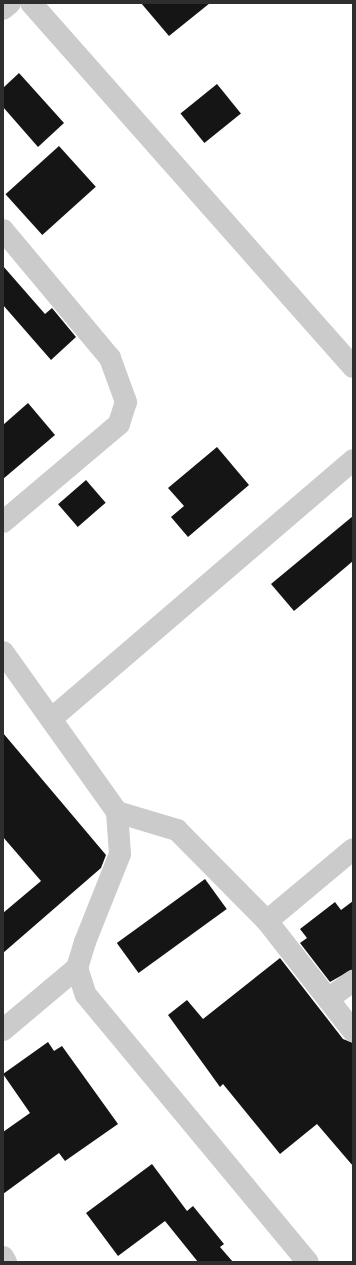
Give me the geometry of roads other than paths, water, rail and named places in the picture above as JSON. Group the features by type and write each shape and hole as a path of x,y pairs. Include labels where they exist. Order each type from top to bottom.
{"street":[{"path":"3,9 10,3"},
{"path":"31,3 353,367"},
{"path":"3,230 110,358 126,402 119,424 3,522"},
{"path":"51,719 353,460"},
{"path":"3,652 117,812 120,854 85,942 77,968 3,1030"},
{"path":"117,812 177,830 267,921 353,1031"},
{"path":"267,921 353,849"},
{"path":"77,968 86,995 308,1262"},
{"path":"328,999 353,982"},
{"path":"3,1257 6,1262"}]}
